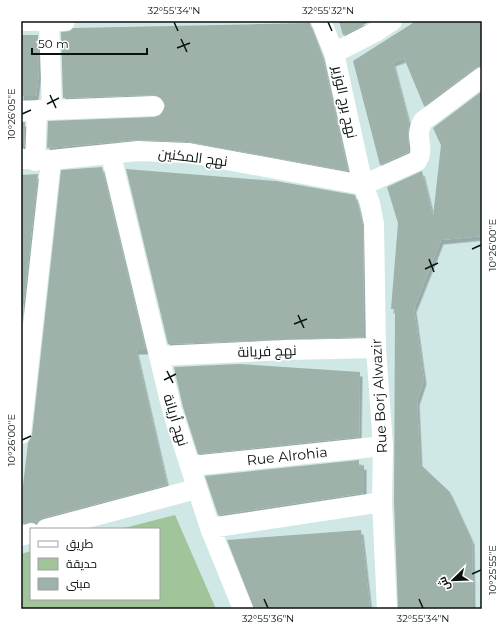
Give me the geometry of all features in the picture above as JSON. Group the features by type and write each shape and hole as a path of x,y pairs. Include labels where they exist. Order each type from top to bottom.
{"street":[{"path":"21,21 65,21"},
{"path":"21,434 36,160 36,110 49,21"},
{"name":"نهج برج الوزير","path":"321,21 334,52 363,185"},
{"path":"334,52 377,31 392,21"},
{"path":"363,185 417,161 420,156 421,148 418,138 418,131 423,121 482,77"},
{"path":"36,110 154,106"},
{"name":"نهج المكنين","path":"36,160 138,152 189,153 363,185"},
{"name":"نهج أريانة","path":"111,155 172,410 196,489 243,609"},
{"name":"Rue Borj Alwazir","path":"363,185 370,202 374,224 376,348 383,446 382,502 387,609"},
{"name":"نهج فريانة","path":"159,356 286,350 376,348"},
{"name":"Rue Alrohia","path":"190,466 383,446"},
{"path":"50,528 196,489"},
{"path":"210,528 382,502"}],"green space":[{"path":"175,515 216,609 21,609 21,554 30,551 30,600 160,600 160,528 124,528"}],"building":[{"path":"339,21 371,21 343,35"},
{"path":"416,21 482,21 482,66 475,68 424,106 404,58 393,62 409,123 409,150 408,152 380,165 353,61"},
{"path":"310,23 322,55 348,171 189,142 137,140 47,148 48,121 154,117 160,115 165,106 163,100 154,95 63,98 61,32 70,31 73,28"},
{"path":"21,35 38,35 39,72 36,96 21,96"},
{"path":"482,91 482,236 441,240 414,308 424,380 417,401 420,464 450,492 472,540 473,609 398,609 394,502 395,309 391,309 398,223 387,187 422,171 433,216 441,145 433,128"},
{"path":"21,122 25,122 24,148 21,148"},
{"path":"102,167 146,350 136,350 167,485 43,518 36,523 28,522 21,524 21,502 28,443 32,435 61,170"},
{"path":"126,169 276,181 355,195 363,225 364,337 168,344"},
{"path":"38,174 21,328 21,175"},
{"path":"239,364 360,372 359,437 198,454 183,407 174,367"},
{"path":"359,460 359,466 364,465 364,493 218,515 205,476"},
{"path":"361,530 370,609 254,609 227,540"}]}
